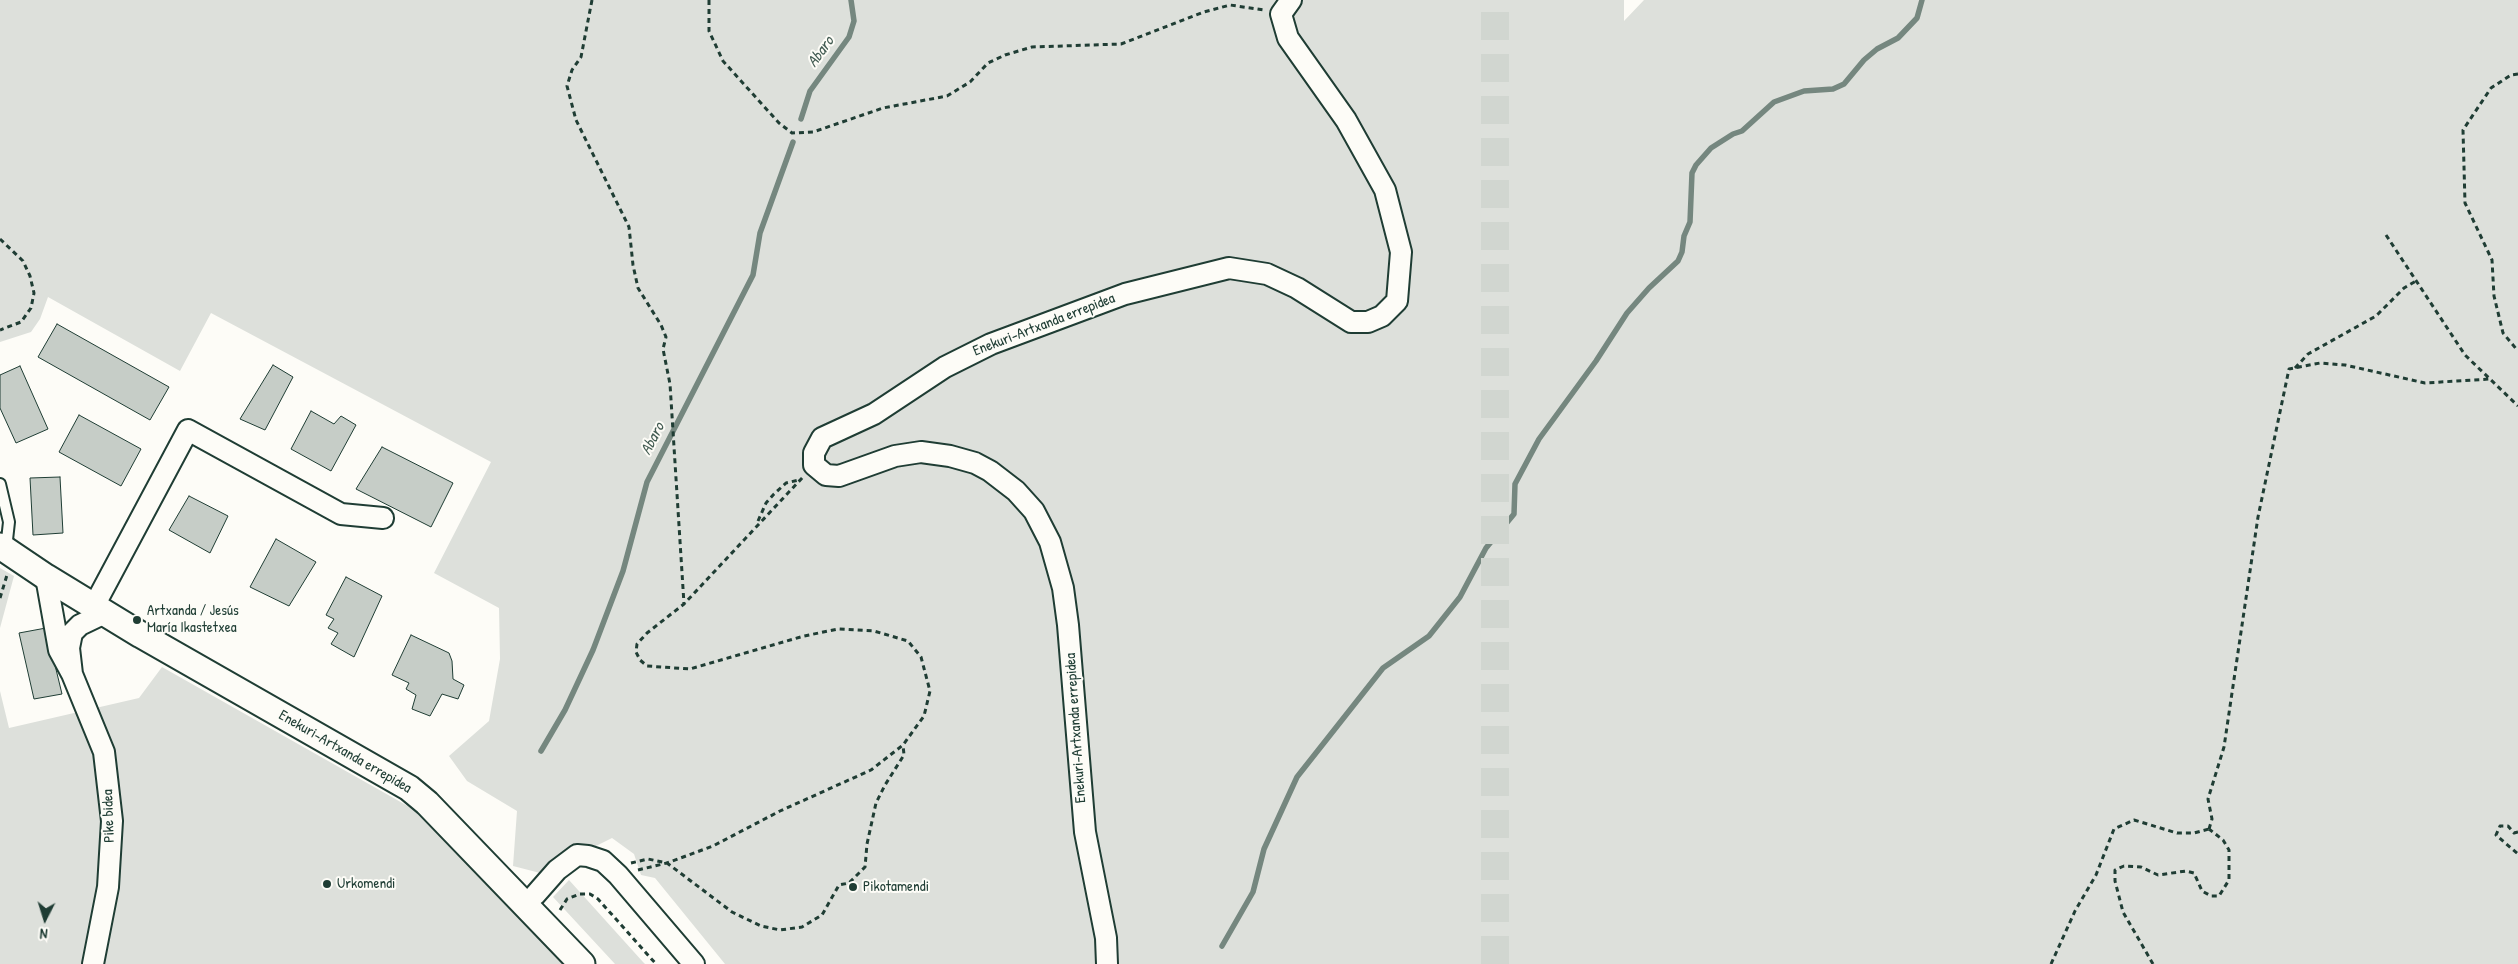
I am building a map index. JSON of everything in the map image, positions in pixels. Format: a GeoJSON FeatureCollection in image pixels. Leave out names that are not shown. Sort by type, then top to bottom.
{"type":"FeatureCollection","features":[{"type":"Feature","properties":{"kind":"street","name":"Enekuri-Artxanda errepidea"},"geometry":{"type":"LineString","coordinates":[[1107,964],[1106,938],[1085,832],[1068,625],[1063,588],[1050,542],[1034,512],[1016,490],[990,471],[975,463],[950,456],[921,452],[895,456],[839,476],[826,475],[814,466],[814,453],[822,438],[874,414],[945,366],[991,344],[1125,294],[1229,268],[1267,274],[1297,288],[1350,322],[1368,322],[1382,316],[1397,301],[1401,252],[1385,190],[1346,120],[1288,38],[1286,7]]}},
{"type":"Feature","properties":{"kind":"street"},"geometry":{"type":"LineString","coordinates":[[100,610],[188,430],[341,514],[383,518]]}},
{"type":"Feature","properties":{"kind":"street","name":"Enekuri-Artxanda errepidea"},"geometry":{"type":"LineString","coordinates":[[3,548],[100,610],[409,788],[530,900],[582,964]]}},
{"type":"Feature","properties":{"kind":"street","name":"Pike bidea"},"geometry":{"type":"LineString","coordinates":[[46,577],[59,650],[72,674],[104,752],[112,821],[108,887],[93,964]]}},
{"type":"Feature","properties":{"kind":"street","name":"Pike bidea"},"geometry":{"type":"LineString","coordinates":[[72,674],[69,648],[72,633],[100,610]]}},
{"type":"Feature","properties":{"kind":"street"},"geometry":{"type":"LineString","coordinates":[[530,900],[557,870],[578,855],[603,861],[624,874],[694,964]]}},
{"type":"Feature","properties":{"kind":"lane"},"geometry":{"type":"LineString","coordinates":[[0,484],[10,522],[3,548]]}},
{"type":"Feature","properties":{"kind":"path"},"geometry":{"type":"LineString","coordinates":[[592,0],[581,57],[572,70],[566,86],[576,120],[629,227],[633,265],[638,288],[662,326],[666,337],[663,349],[670,384],[684,604]]}},
{"type":"Feature","properties":{"kind":"path"},"geometry":{"type":"LineString","coordinates":[[709,0],[709,31],[723,61],[779,123],[792,133],[813,132],[883,108],[947,96],[970,82],[988,64],[1005,55],[1032,47],[1121,44],[1204,12],[1230,5],[1286,7]]}},
{"type":"Feature","properties":{"kind":"path"},"geometry":{"type":"LineString","coordinates":[[2518,74],[2511,75],[2491,88],[2463,130],[2465,203],[2492,260],[2494,296],[2503,332],[2518,351]]}},
{"type":"Feature","properties":{"kind":"path"},"geometry":{"type":"LineString","coordinates":[[2386,234],[2465,355],[2518,406]]}},
{"type":"Feature","properties":{"kind":"path"},"geometry":{"type":"LineString","coordinates":[[0,239],[24,261],[34,293],[31,308],[21,322],[0,330]]}},
{"type":"Feature","properties":{"kind":"path"},"geometry":{"type":"LineString","coordinates":[[2294,368],[2308,354],[2376,316],[2404,288],[2416,281]]}},
{"type":"Feature","properties":{"kind":"path"},"geometry":{"type":"LineString","coordinates":[[2209,829],[2212,819],[2208,799],[2224,746],[2260,508],[2284,383],[2289,369],[2320,363],[2345,365],[2425,383],[2490,379]]}},
{"type":"Feature","properties":{"kind":"path"},"geometry":{"type":"LineString","coordinates":[[624,874],[667,863],[713,846],[780,811],[871,770],[903,745],[924,716],[930,691],[921,657],[908,641],[874,631],[838,629],[804,636],[690,668],[647,666],[636,652],[638,644],[647,633],[684,604],[757,524],[814,466]]}},
{"type":"Feature","properties":{"kind":"path"},"geometry":{"type":"LineString","coordinates":[[757,524],[766,503],[774,494],[786,483],[800,480]]}},
{"type":"Feature","properties":{"kind":"path"},"geometry":{"type":"LineString","coordinates":[[624,874],[631,862],[636,860],[667,863],[732,912],[761,926],[780,930],[802,927],[822,915],[839,885],[850,883],[864,867],[866,844],[876,803],[884,785],[904,755],[903,745]]}},
{"type":"Feature","properties":{"kind":"path"},"geometry":{"type":"LineString","coordinates":[[2051,964],[2075,911],[2096,875],[2114,829],[2134,820],[2176,833],[2194,833],[2209,829]]}},
{"type":"Feature","properties":{"kind":"path"},"geometry":{"type":"LineString","coordinates":[[2518,832],[2514,833],[2508,826],[2500,826],[2496,836],[2518,854]]}},
{"type":"Feature","properties":{"kind":"path"},"geometry":{"type":"LineString","coordinates":[[2153,964],[2123,912],[2115,881],[2115,870],[2124,866],[2141,867],[2158,875],[2186,871],[2194,874],[2202,891],[2211,896],[2219,896],[2229,880],[2229,850],[2222,840],[2209,829]]}},
{"type":"Feature","properties":{"kind":"path"},"geometry":{"type":"LineString","coordinates":[[558,918],[560,907],[567,899],[580,894],[590,894],[598,898],[656,964]]}},
{"type":"Feature","properties":{"kind":"shaded area"},"geometry":{"type":"Polygon","coordinates":[[[0,0],[1624,0],[1624,21],[1644,0],[2518,0],[2518,964],[725,964],[655,878],[641,875],[634,854],[612,838],[594,847],[572,846],[544,874],[513,866],[517,811],[467,781],[449,756],[489,721],[500,659],[499,608],[434,573],[491,462],[211,313],[180,371],[48,297],[40,319],[31,332],[0,342],[0,0]]]}},
{"type":"Feature","properties":{"kind":"shaded area"},"geometry":{"type":"Polygon","coordinates":[[[0,568],[14,576],[0,628],[0,568]]]}},
{"type":"Feature","properties":{"kind":"shaded area"},"geometry":{"type":"Polygon","coordinates":[[[162,667],[420,813],[565,964],[0,964],[0,691],[9,728],[139,698],[162,667]]]}},
{"type":"Feature","properties":{"kind":"shaded area"},"geometry":{"type":"Polygon","coordinates":[[[569,880],[645,964],[615,964],[553,897],[569,880]]]}},
{"type":"Feature","properties":{"kind":"building"},"geometry":{"type":"Polygon","coordinates":[[[57,324],[169,387],[150,420],[38,357],[57,324]]]}},
{"type":"Feature","properties":{"kind":"building"},"geometry":{"type":"Polygon","coordinates":[[[273,365],[293,377],[265,430],[240,419],[273,365]]]}},
{"type":"Feature","properties":{"kind":"building"},"geometry":{"type":"Polygon","coordinates":[[[20,366],[48,429],[16,443],[0,408],[0,375],[20,366]]]}},
{"type":"Feature","properties":{"kind":"building"},"geometry":{"type":"Polygon","coordinates":[[[311,411],[334,424],[341,416],[356,425],[331,471],[291,449],[311,411]]]}},
{"type":"Feature","properties":{"kind":"building"},"geometry":{"type":"Polygon","coordinates":[[[79,415],[141,449],[121,486],[59,452],[79,415]]]}},
{"type":"Feature","properties":{"kind":"building"},"geometry":{"type":"Polygon","coordinates":[[[382,447],[453,483],[431,527],[356,489],[382,447]]]}},
{"type":"Feature","properties":{"kind":"building"},"geometry":{"type":"Polygon","coordinates":[[[60,477],[63,533],[33,535],[30,478],[60,477]]]}},
{"type":"Feature","properties":{"kind":"building"},"geometry":{"type":"Polygon","coordinates":[[[189,496],[228,516],[210,553],[169,530],[189,496]]]}},
{"type":"Feature","properties":{"kind":"building"},"geometry":{"type":"Polygon","coordinates":[[[276,539],[316,562],[289,606],[250,587],[276,539]]]}},
{"type":"Feature","properties":{"kind":"building"},"geometry":{"type":"Polygon","coordinates":[[[346,577],[382,596],[354,657],[331,644],[338,633],[328,628],[334,619],[326,615],[346,577]]]}},
{"type":"Feature","properties":{"kind":"building"},"geometry":{"type":"Polygon","coordinates":[[[46,628],[62,694],[34,699],[19,633],[46,628]]]}},
{"type":"Feature","properties":{"kind":"building"},"geometry":{"type":"Polygon","coordinates":[[[411,635],[449,653],[452,661],[453,679],[464,685],[458,699],[442,694],[430,716],[412,709],[416,695],[406,689],[409,683],[392,675],[411,635]]]}},
{"type":"Feature","properties":{"kind":"waterway","name":"Abaro"},"geometry":{"type":"LineString","coordinates":[[801,119],[810,91],[849,37],[854,21],[851,0]]}},
{"type":"Feature","properties":{"kind":"waterway"},"geometry":{"type":"LineString","coordinates":[[1222,946],[1253,892],[1264,849],[1297,777],[1383,668],[1429,636],[1460,597],[1486,548],[1514,514],[1515,484],[1539,439],[1596,361],[1627,313],[1649,288],[1678,261],[1682,252],[1684,236],[1690,222],[1692,173],[1696,165],[1711,148],[1733,134],[1742,131],[1774,102],[1804,91],[1833,89],[1844,84],[1864,60],[1877,49],[1898,38],[1917,18],[1922,0]]}},
{"type":"Feature","properties":{"kind":"waterway","name":"Abaro"},"geometry":{"type":"LineString","coordinates":[[541,751],[565,710],[593,650],[623,571],[647,482],[753,275],[760,233],[793,142]]}},
{"type":"Feature","properties":{"kind":"tunnel"},"geometry":{"type":"LineString","coordinates":[[1495,0],[1495,964]]}},
{"type":"Feature","properties":{"kind":"place","name":"Artxanda / Jesús María Ikastetxea"},"geometry":{"type":"Point","coordinates":[137,620]}},
{"type":"Feature","properties":{"kind":"place","name":"Urkomendi"},"geometry":{"type":"Point","coordinates":[327,884]}},
{"type":"Feature","properties":{"kind":"place","name":"Pikotamendi"},"geometry":{"type":"Point","coordinates":[853,887]}}]}
